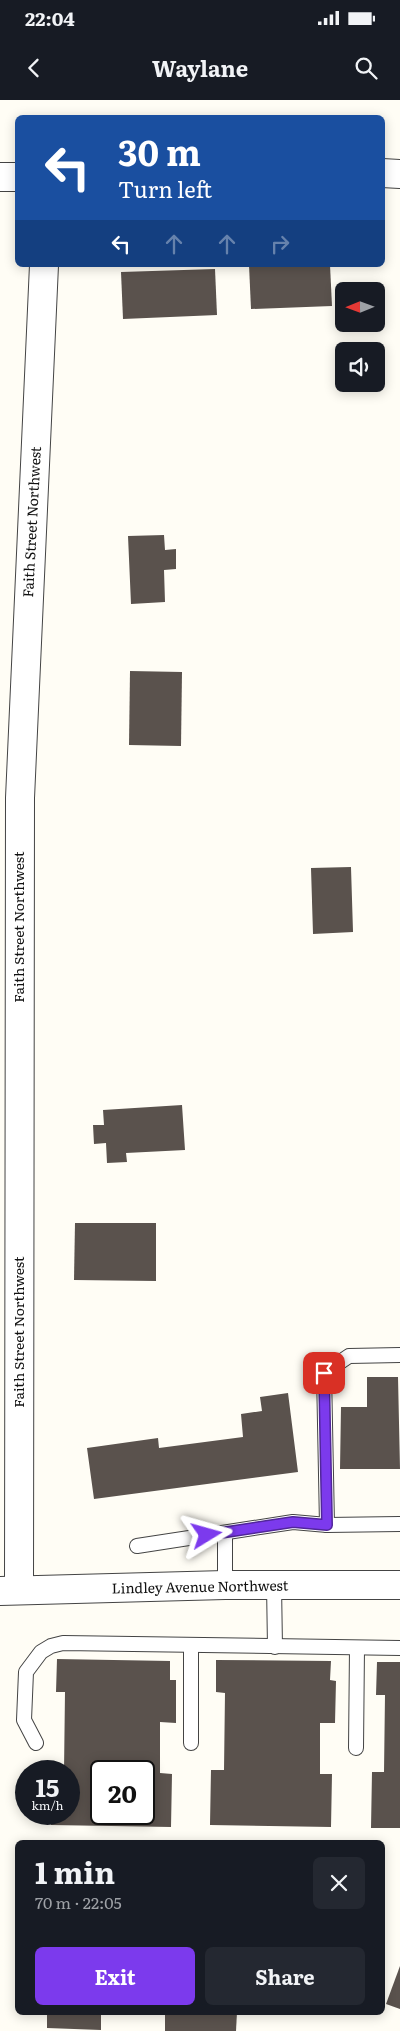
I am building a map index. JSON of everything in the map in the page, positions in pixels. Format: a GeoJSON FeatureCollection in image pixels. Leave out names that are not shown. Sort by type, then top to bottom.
{"type":"FeatureCollection","features":[{"type":"Feature","properties":{"kind":"street"},"geometry":{"type":"LineString","coordinates":[[385,173],[400,174]]}},
{"type":"Feature","properties":{"kind":"street"},"geometry":{"type":"LineString","coordinates":[[0,177],[15,177]]}},
{"type":"Feature","properties":{"kind":"street","name":"Faith Street Northwest"},"geometry":{"type":"LineString","coordinates":[[10,1590],[9,971],[20,798],[44,267]]}},
{"type":"Feature","properties":{"kind":"street","name":"Lindley Avenue Northwest"},"geometry":{"type":"LineString","coordinates":[[10,1590],[274,1585],[400,1585]]}},
{"type":"Feature","properties":{"kind":"lane"},"geometry":{"type":"LineString","coordinates":[[327,1525],[324,1373],[349,1356],[400,1356]]}},
{"type":"Feature","properties":{"kind":"lane"},"geometry":{"type":"LineString","coordinates":[[137,1546],[293,1522],[327,1525],[400,1524]]}},
{"type":"Feature","properties":{"kind":"lane"},"geometry":{"type":"LineString","coordinates":[[224,1533],[224,1586]]}},
{"type":"Feature","properties":{"kind":"lane"},"geometry":{"type":"LineString","coordinates":[[274,1585],[275,1647]]}},
{"type":"Feature","properties":{"kind":"lane"},"geometry":{"type":"LineString","coordinates":[[36,1743],[24,1720],[26,1677],[34,1660],[51,1646],[64,1643],[400,1648]]}},
{"type":"Feature","properties":{"kind":"lane"},"geometry":{"type":"LineString","coordinates":[[191,1646],[191,1743]]}},
{"type":"Feature","properties":{"kind":"lane"},"geometry":{"type":"LineString","coordinates":[[356,1748],[357,1648]]}},
{"type":"Feature","properties":{"kind":"building"},"geometry":{"type":"Polygon","coordinates":[[[249,267],[330,267],[332,306],[251,309],[249,267]]]}},
{"type":"Feature","properties":{"kind":"building"},"geometry":{"type":"Polygon","coordinates":[[[215,269],[217,315],[123,319],[121,272],[215,269]]]}},
{"type":"Feature","properties":{"kind":"building"},"geometry":{"type":"Polygon","coordinates":[[[164,535],[165,550],[176,549],[176,569],[164,570],[165,602],[131,604],[128,536],[164,535]]]}},
{"type":"Feature","properties":{"kind":"building"},"geometry":{"type":"Polygon","coordinates":[[[130,671],[182,672],[181,746],[129,745],[130,671]]]}},
{"type":"Feature","properties":{"kind":"building"},"geometry":{"type":"Polygon","coordinates":[[[351,867],[353,932],[313,934],[311,868],[351,867]]]}},
{"type":"Feature","properties":{"kind":"building"},"geometry":{"type":"Polygon","coordinates":[[[182,1105],[185,1150],[126,1153],[127,1162],[107,1163],[106,1143],[94,1144],[93,1125],[104,1125],[103,1110],[182,1105]]]}},
{"type":"Feature","properties":{"kind":"building"},"geometry":{"type":"Polygon","coordinates":[[[75,1223],[156,1223],[156,1281],[74,1280],[75,1223]]]}},
{"type":"Feature","properties":{"kind":"building"},"geometry":{"type":"Polygon","coordinates":[[[367,1377],[398,1377],[400,1469],[340,1469],[341,1407],[367,1407],[367,1377]]]}},
{"type":"Feature","properties":{"kind":"building"},"geometry":{"type":"Polygon","coordinates":[[[288,1393],[298,1472],[94,1499],[87,1448],[158,1438],[159,1448],[243,1437],[241,1414],[262,1411],[260,1397],[288,1393]]]}},
{"type":"Feature","properties":{"kind":"building"},"geometry":{"type":"Polygon","coordinates":[[[57,1659],[170,1661],[170,1680],[176,1680],[176,1723],[160,1722],[160,1773],[172,1774],[171,1827],[51,1825],[80,1825],[80,1760],[64,1760],[65,1692],[56,1692],[57,1659]]]}},
{"type":"Feature","properties":{"kind":"building"},"geometry":{"type":"Polygon","coordinates":[[[216,1660],[331,1661],[330,1680],[336,1681],[335,1723],[320,1723],[320,1774],[332,1774],[331,1827],[210,1825],[211,1770],[224,1770],[225,1693],[216,1692],[216,1660]]]}},
{"type":"Feature","properties":{"kind":"building"},"geometry":{"type":"Polygon","coordinates":[[[377,1662],[400,1662],[400,1828],[371,1828],[372,1772],[384,1772],[385,1695],[376,1695],[377,1662]]]}},
{"type":"Feature","properties":{"kind":"building"},"geometry":{"type":"Polygon","coordinates":[[[400,1966],[400,2009],[386,2004],[400,1966]]]}},
{"type":"Feature","properties":{"kind":"building"},"geometry":{"type":"Polygon","coordinates":[[[47,2015],[101,2015],[101,2030],[47,2028],[47,2015]]]}},
{"type":"Feature","properties":{"kind":"building"},"geometry":{"type":"Polygon","coordinates":[[[165,2015],[237,2015],[236,2031],[165,2031],[165,2015]]]}},
{"type":"Feature","properties":{"kind":"route"},"geometry":{"type":"LineString","coordinates":[[207,1535],[293,1522],[327,1525],[324,1373]]}}]}
